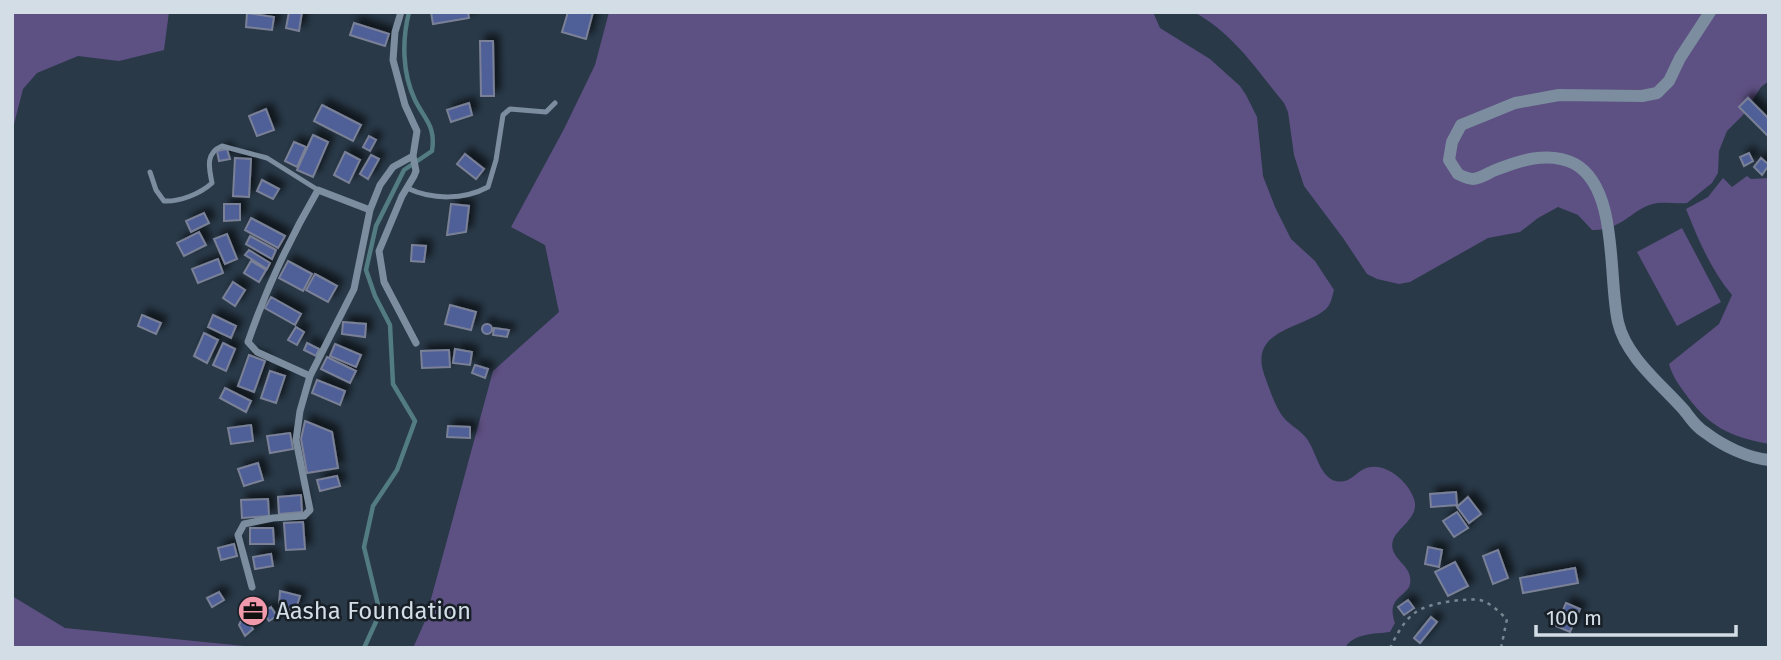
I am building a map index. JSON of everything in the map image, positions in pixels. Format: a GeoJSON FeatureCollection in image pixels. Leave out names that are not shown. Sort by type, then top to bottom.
{"type":"FeatureCollection","features":[{"type":"Feature","properties":{"kind":"street"},"geometry":{"type":"LineString","coordinates":[[401,12],[395,32],[393,60],[405,105],[416,131],[413,156],[416,171],[379,251],[388,293],[416,343]]}},
{"type":"Feature","properties":{"kind":"street"},"geometry":{"type":"LineString","coordinates":[[1710,12],[1680,58],[1669,81],[1657,93],[1642,96],[1559,95],[1515,103],[1461,125],[1452,142],[1449,160],[1458,174],[1474,179],[1526,159],[1540,157],[1564,160],[1586,172],[1599,189],[1610,238],[1618,321],[1624,339],[1652,376],[1707,435],[1734,449],[1769,460]]}},
{"type":"Feature","properties":{"kind":"street"},"geometry":{"type":"LineString","coordinates":[[252,587],[238,535],[244,524],[273,518],[304,516],[310,510],[296,440],[300,411],[310,376],[354,289],[370,210],[386,175],[400,162],[413,156]]}},
{"type":"Feature","properties":{"kind":"street"},"geometry":{"type":"LineString","coordinates":[[310,376],[257,352],[248,342],[287,246],[318,190],[370,210]]}},
{"type":"Feature","properties":{"kind":"lane"},"geometry":{"type":"LineString","coordinates":[[407,188],[422,195],[454,196],[474,195],[488,187],[496,160],[503,115],[510,108],[546,112],[555,103]]}},
{"type":"Feature","properties":{"kind":"lane"},"geometry":{"type":"LineString","coordinates":[[150,172],[156,190],[164,201],[175,202],[206,189],[212,183],[208,163],[216,148],[222,146],[267,158],[318,190]]}},
{"type":"Feature","properties":{"kind":"path"},"geometry":{"type":"LineString","coordinates":[[1390,648],[1399,631],[1415,612],[1437,603],[1479,600],[1489,604],[1507,619],[1501,648]]}},
{"type":"Feature","properties":{"kind":"shaded area"},"geometry":{"type":"Polygon","coordinates":[[[12,12],[169,12],[164,50],[119,61],[78,56],[37,73],[23,89],[12,132],[12,12]]]}},
{"type":"Feature","properties":{"kind":"shaded area"},"geometry":{"type":"Polygon","coordinates":[[[609,12],[1153,12],[1160,28],[1210,59],[1240,86],[1246,95],[1257,117],[1263,176],[1275,207],[1291,239],[1315,261],[1334,290],[1326,309],[1281,332],[1264,348],[1261,359],[1264,374],[1278,409],[1307,439],[1322,470],[1331,479],[1344,481],[1364,469],[1379,467],[1401,479],[1414,499],[1412,516],[1393,540],[1393,551],[1406,568],[1410,584],[1393,606],[1395,623],[1390,632],[1359,637],[1345,648],[413,648],[425,621],[493,371],[559,312],[545,245],[511,227],[595,65],[609,12]]]}},
{"type":"Feature","properties":{"kind":"shaded area"},"geometry":{"type":"Polygon","coordinates":[[[1194,12],[1769,12],[1769,81],[1761,87],[1743,115],[1727,131],[1719,151],[1718,173],[1712,183],[1687,203],[1649,205],[1612,227],[1592,230],[1578,215],[1558,207],[1520,232],[1488,238],[1410,282],[1399,284],[1367,274],[1304,186],[1294,155],[1288,112],[1284,103],[1233,42],[1194,12]]]}},
{"type":"Feature","properties":{"kind":"shaded area"},"geometry":{"type":"Polygon","coordinates":[[[1747,176],[1751,179],[1769,178],[1769,444],[1731,433],[1711,422],[1684,392],[1669,364],[1719,324],[1732,295],[1711,265],[1686,209],[1708,197],[1723,178],[1732,187],[1747,176]]]}},
{"type":"Feature","properties":{"kind":"shaded area"},"geometry":{"type":"Polygon","coordinates":[[[1682,228],[1721,302],[1677,326],[1637,252],[1682,228]]]}},
{"type":"Feature","properties":{"kind":"shaded area"},"geometry":{"type":"Polygon","coordinates":[[[12,596],[65,628],[254,647],[12,648],[12,596]]]}},
{"type":"Feature","properties":{"kind":"building"},"geometry":{"type":"Polygon","coordinates":[[[289,12],[302,12],[299,31],[286,28],[289,12]]]}},
{"type":"Feature","properties":{"kind":"building"},"geometry":{"type":"Polygon","coordinates":[[[431,12],[468,12],[469,18],[433,24],[431,12]]]}},
{"type":"Feature","properties":{"kind":"building"},"geometry":{"type":"Polygon","coordinates":[[[568,12],[593,12],[586,39],[562,32],[568,12]]]}},
{"type":"Feature","properties":{"kind":"building"},"geometry":{"type":"Polygon","coordinates":[[[247,13],[274,17],[272,30],[246,27],[247,13]]]}},
{"type":"Feature","properties":{"kind":"building"},"geometry":{"type":"Polygon","coordinates":[[[354,23],[389,34],[385,46],[350,35],[354,23]]]}},
{"type":"Feature","properties":{"kind":"building"},"geometry":{"type":"Polygon","coordinates":[[[480,41],[493,41],[494,96],[481,96],[480,41]]]}},
{"type":"Feature","properties":{"kind":"building"},"geometry":{"type":"Polygon","coordinates":[[[1748,98],[1769,119],[1769,137],[1739,107],[1748,98]]]}},
{"type":"Feature","properties":{"kind":"building"},"geometry":{"type":"Polygon","coordinates":[[[469,103],[472,115],[451,122],[447,110],[469,103]]]}},
{"type":"Feature","properties":{"kind":"building"},"geometry":{"type":"Polygon","coordinates":[[[322,105],[361,125],[353,141],[314,121],[322,105]]]}},
{"type":"Feature","properties":{"kind":"building"},"geometry":{"type":"Polygon","coordinates":[[[266,109],[274,130],[257,136],[249,116],[266,109]]]}},
{"type":"Feature","properties":{"kind":"building"},"geometry":{"type":"Polygon","coordinates":[[[313,135],[328,142],[313,177],[297,170],[313,135]]]}},
{"type":"Feature","properties":{"kind":"building"},"geometry":{"type":"Polygon","coordinates":[[[369,136],[376,140],[370,151],[363,147],[369,136]]]}},
{"type":"Feature","properties":{"kind":"building"},"geometry":{"type":"Polygon","coordinates":[[[294,142],[306,147],[297,167],[285,161],[294,142]]]}},
{"type":"Feature","properties":{"kind":"building"},"geometry":{"type":"Polygon","coordinates":[[[227,149],[230,159],[219,161],[217,151],[227,149]]]}},
{"type":"Feature","properties":{"kind":"building"},"geometry":{"type":"Polygon","coordinates":[[[345,152],[360,160],[349,183],[334,175],[345,152]]]}},
{"type":"Feature","properties":{"kind":"building"},"geometry":{"type":"Polygon","coordinates":[[[1749,153],[1753,161],[1744,166],[1740,157],[1749,153]]]}},
{"type":"Feature","properties":{"kind":"building"},"geometry":{"type":"Polygon","coordinates":[[[465,154],[484,169],[476,179],[457,164],[465,154]]]}},
{"type":"Feature","properties":{"kind":"building"},"geometry":{"type":"Polygon","coordinates":[[[371,155],[379,159],[368,179],[360,174],[371,155]]]}},
{"type":"Feature","properties":{"kind":"building"},"geometry":{"type":"Polygon","coordinates":[[[235,158],[251,159],[249,197],[233,196],[235,158]]]}},
{"type":"Feature","properties":{"kind":"building"},"geometry":{"type":"Polygon","coordinates":[[[1761,158],[1769,165],[1762,175],[1754,167],[1761,158]]]}},
{"type":"Feature","properties":{"kind":"building"},"geometry":{"type":"Polygon","coordinates":[[[262,180],[279,189],[273,199],[257,191],[262,180]]]}},
{"type":"Feature","properties":{"kind":"building"},"geometry":{"type":"Polygon","coordinates":[[[224,204],[240,204],[240,220],[224,221],[224,204]]]}},
{"type":"Feature","properties":{"kind":"building"},"geometry":{"type":"Polygon","coordinates":[[[451,204],[469,206],[466,232],[447,235],[451,204]]]}},
{"type":"Feature","properties":{"kind":"building"},"geometry":{"type":"Polygon","coordinates":[[[204,213],[209,223],[191,232],[186,221],[204,213]]]}},
{"type":"Feature","properties":{"kind":"building"},"geometry":{"type":"Polygon","coordinates":[[[251,218],[285,236],[278,248],[245,230],[251,218]]]}},
{"type":"Feature","properties":{"kind":"building"},"geometry":{"type":"Polygon","coordinates":[[[199,232],[206,245],[184,256],[177,243],[199,232]]]}},
{"type":"Feature","properties":{"kind":"building"},"geometry":{"type":"Polygon","coordinates":[[[227,234],[237,259],[225,264],[214,239],[227,234]]]}},
{"type":"Feature","properties":{"kind":"building"},"geometry":{"type":"Polygon","coordinates":[[[250,236],[276,250],[272,259],[246,244],[250,236]]]}},
{"type":"Feature","properties":{"kind":"building"},"geometry":{"type":"Polygon","coordinates":[[[412,245],[426,246],[424,262],[411,261],[412,245]]]}},
{"type":"Feature","properties":{"kind":"building"},"geometry":{"type":"Polygon","coordinates":[[[249,250],[270,263],[267,269],[245,255],[249,250]]]}},
{"type":"Feature","properties":{"kind":"building"},"geometry":{"type":"Polygon","coordinates":[[[218,259],[223,273],[198,283],[192,269],[218,259]]]}},
{"type":"Feature","properties":{"kind":"building"},"geometry":{"type":"Polygon","coordinates":[[[251,261],[266,270],[259,282],[244,273],[251,261]]]}},
{"type":"Feature","properties":{"kind":"building"},"geometry":{"type":"Polygon","coordinates":[[[288,261],[312,274],[303,291],[279,278],[288,261]]]}},
{"type":"Feature","properties":{"kind":"building"},"geometry":{"type":"Polygon","coordinates":[[[315,274],[337,286],[328,302],[306,290],[315,274]]]}},
{"type":"Feature","properties":{"kind":"building"},"geometry":{"type":"Polygon","coordinates":[[[233,282],[245,290],[235,306],[223,298],[233,282]]]}},
{"type":"Feature","properties":{"kind":"building"},"geometry":{"type":"Polygon","coordinates":[[[271,297],[301,314],[295,325],[265,308],[271,297]]]}},
{"type":"Feature","properties":{"kind":"building"},"geometry":{"type":"Polygon","coordinates":[[[450,305],[476,312],[471,330],[445,324],[450,305]]]}},
{"type":"Feature","properties":{"kind":"building"},"geometry":{"type":"Polygon","coordinates":[[[142,315],[161,323],[156,334],[138,326],[142,315]]]}},
{"type":"Feature","properties":{"kind":"building"},"geometry":{"type":"Polygon","coordinates":[[[213,315],[236,326],[231,338],[208,327],[213,315]]]}},
{"type":"Feature","properties":{"kind":"building"},"geometry":{"type":"Polygon","coordinates":[[[343,322],[366,324],[365,337],[342,334],[343,322]]]}},
{"type":"Feature","properties":{"kind":"building"},"geometry":{"type":"Polygon","coordinates":[[[487,324],[492,329],[487,334],[482,329],[487,324]]]}},
{"type":"Feature","properties":{"kind":"building"},"geometry":{"type":"Polygon","coordinates":[[[296,327],[304,332],[297,345],[288,340],[296,327]]]}},
{"type":"Feature","properties":{"kind":"building"},"geometry":{"type":"Polygon","coordinates":[[[494,328],[509,330],[507,337],[493,335],[494,328]]]}},
{"type":"Feature","properties":{"kind":"building"},"geometry":{"type":"Polygon","coordinates":[[[204,333],[218,340],[207,363],[194,356],[204,333]]]}},
{"type":"Feature","properties":{"kind":"building"},"geometry":{"type":"Polygon","coordinates":[[[223,343],[235,349],[226,371],[213,365],[223,343]]]}},
{"type":"Feature","properties":{"kind":"building"},"geometry":{"type":"Polygon","coordinates":[[[307,343],[319,349],[316,356],[304,350],[307,343]]]}},
{"type":"Feature","properties":{"kind":"building"},"geometry":{"type":"Polygon","coordinates":[[[335,344],[361,355],[356,367],[330,356],[335,344]]]}},
{"type":"Feature","properties":{"kind":"building"},"geometry":{"type":"Polygon","coordinates":[[[455,349],[472,352],[470,365],[453,363],[455,349]]]}},
{"type":"Feature","properties":{"kind":"building"},"geometry":{"type":"Polygon","coordinates":[[[449,350],[450,367],[422,368],[421,351],[449,350]]]}},
{"type":"Feature","properties":{"kind":"building"},"geometry":{"type":"Polygon","coordinates":[[[249,355],[265,361],[254,392],[238,386],[249,355]]]}},
{"type":"Feature","properties":{"kind":"building"},"geometry":{"type":"Polygon","coordinates":[[[327,357],[356,371],[350,383],[321,369],[327,357]]]}},
{"type":"Feature","properties":{"kind":"building"},"geometry":{"type":"Polygon","coordinates":[[[475,365],[488,369],[485,378],[472,373],[475,365]]]}},
{"type":"Feature","properties":{"kind":"building"},"geometry":{"type":"Polygon","coordinates":[[[270,371],[285,376],[276,403],[261,398],[270,371]]]}},
{"type":"Feature","properties":{"kind":"building"},"geometry":{"type":"Polygon","coordinates":[[[317,380],[345,391],[340,405],[312,393],[317,380]]]}},
{"type":"Feature","properties":{"kind":"building"},"geometry":{"type":"Polygon","coordinates":[[[225,388],[251,401],[246,412],[220,398],[225,388]]]}},
{"type":"Feature","properties":{"kind":"building"},"geometry":{"type":"Polygon","coordinates":[[[305,421],[332,432],[338,468],[307,473],[301,439],[305,421]]]}},
{"type":"Feature","properties":{"kind":"building"},"geometry":{"type":"Polygon","coordinates":[[[251,425],[253,441],[231,444],[228,428],[251,425]]]}},
{"type":"Feature","properties":{"kind":"building"},"geometry":{"type":"Polygon","coordinates":[[[448,426],[470,427],[470,438],[447,437],[448,426]]]}},
{"type":"Feature","properties":{"kind":"building"},"geometry":{"type":"Polygon","coordinates":[[[290,433],[293,449],[270,453],[267,436],[290,433]]]}},
{"type":"Feature","properties":{"kind":"building"},"geometry":{"type":"Polygon","coordinates":[[[258,463],[263,480],[244,486],[238,469],[258,463]]]}},
{"type":"Feature","properties":{"kind":"building"},"geometry":{"type":"Polygon","coordinates":[[[337,476],[340,486],[320,491],[317,480],[337,476]]]}},
{"type":"Feature","properties":{"kind":"building"},"geometry":{"type":"Polygon","coordinates":[[[1456,492],[1457,505],[1431,507],[1430,494],[1456,492]]]}},
{"type":"Feature","properties":{"kind":"building"},"geometry":{"type":"Polygon","coordinates":[[[301,495],[302,512],[279,514],[278,497],[301,495]]]}},
{"type":"Feature","properties":{"kind":"building"},"geometry":{"type":"Polygon","coordinates":[[[1468,497],[1481,514],[1469,523],[1457,507],[1468,497]]]}},
{"type":"Feature","properties":{"kind":"building"},"geometry":{"type":"Polygon","coordinates":[[[268,499],[269,516],[242,518],[241,500],[268,499]]]}},
{"type":"Feature","properties":{"kind":"building"},"geometry":{"type":"Polygon","coordinates":[[[1457,512],[1468,528],[1454,537],[1443,521],[1457,512]]]}},
{"type":"Feature","properties":{"kind":"building"},"geometry":{"type":"Polygon","coordinates":[[[303,522],[305,549],[286,550],[284,523],[303,522]]]}},
{"type":"Feature","properties":{"kind":"building"},"geometry":{"type":"Polygon","coordinates":[[[250,528],[273,528],[274,544],[250,544],[250,528]]]}},
{"type":"Feature","properties":{"kind":"building"},"geometry":{"type":"Polygon","coordinates":[[[234,544],[237,556],[221,560],[218,548],[234,544]]]}},
{"type":"Feature","properties":{"kind":"building"},"geometry":{"type":"Polygon","coordinates":[[[1428,547],[1442,550],[1439,567],[1425,564],[1428,547]]]}},
{"type":"Feature","properties":{"kind":"building"},"geometry":{"type":"Polygon","coordinates":[[[1498,550],[1508,578],[1493,584],[1483,556],[1498,550]]]}},
{"type":"Feature","properties":{"kind":"building"},"geometry":{"type":"Polygon","coordinates":[[[271,554],[273,566],[255,569],[253,557],[271,554]]]}},
{"type":"Feature","properties":{"kind":"building"},"geometry":{"type":"Polygon","coordinates":[[[1455,562],[1468,586],[1448,596],[1435,572],[1455,562]]]}},
{"type":"Feature","properties":{"kind":"building"},"geometry":{"type":"Polygon","coordinates":[[[1575,568],[1578,583],[1523,593],[1520,578],[1575,568]]]}},
{"type":"Feature","properties":{"kind":"building"},"geometry":{"type":"Polygon","coordinates":[[[280,591],[300,596],[295,612],[279,605],[280,591]]]}},
{"type":"Feature","properties":{"kind":"building"},"geometry":{"type":"Polygon","coordinates":[[[219,592],[224,600],[212,607],[207,598],[219,592]]]}},
{"type":"Feature","properties":{"kind":"building"},"geometry":{"type":"Polygon","coordinates":[[[1408,600],[1414,608],[1404,615],[1398,607],[1408,600]]]}},
{"type":"Feature","properties":{"kind":"building","name":"Aasha Foundation"},"geometry":{"type":"Polygon","coordinates":[[[256,603],[262,612],[249,619],[244,611],[256,603]]]}},
{"type":"Feature","properties":{"kind":"building"},"geometry":{"type":"Polygon","coordinates":[[[1566,603],[1580,609],[1570,632],[1556,626],[1566,603]]]}},
{"type":"Feature","properties":{"kind":"building"},"geometry":{"type":"Polygon","coordinates":[[[271,607],[277,616],[269,621],[263,612],[271,607]]]}},
{"type":"Feature","properties":{"kind":"building"},"geometry":{"type":"Polygon","coordinates":[[[244,615],[253,629],[245,636],[239,625],[244,615]]]}},
{"type":"Feature","properties":{"kind":"building"},"geometry":{"type":"Polygon","coordinates":[[[1431,617],[1437,622],[1420,643],[1414,638],[1431,617]]]}},
{"type":"Feature","properties":{"kind":"waterway"},"geometry":{"type":"LineString","coordinates":[[364,648],[380,613],[364,547],[373,506],[397,470],[415,421],[393,384],[390,325],[375,296],[366,270],[376,226],[404,170],[432,151],[431,129],[415,100],[406,68],[404,45],[409,12]]}},
{"type":"Feature","properties":{"kind":"place","name":"Aasha Foundation"},"geometry":{"type":"Point","coordinates":[253,611]}}]}
